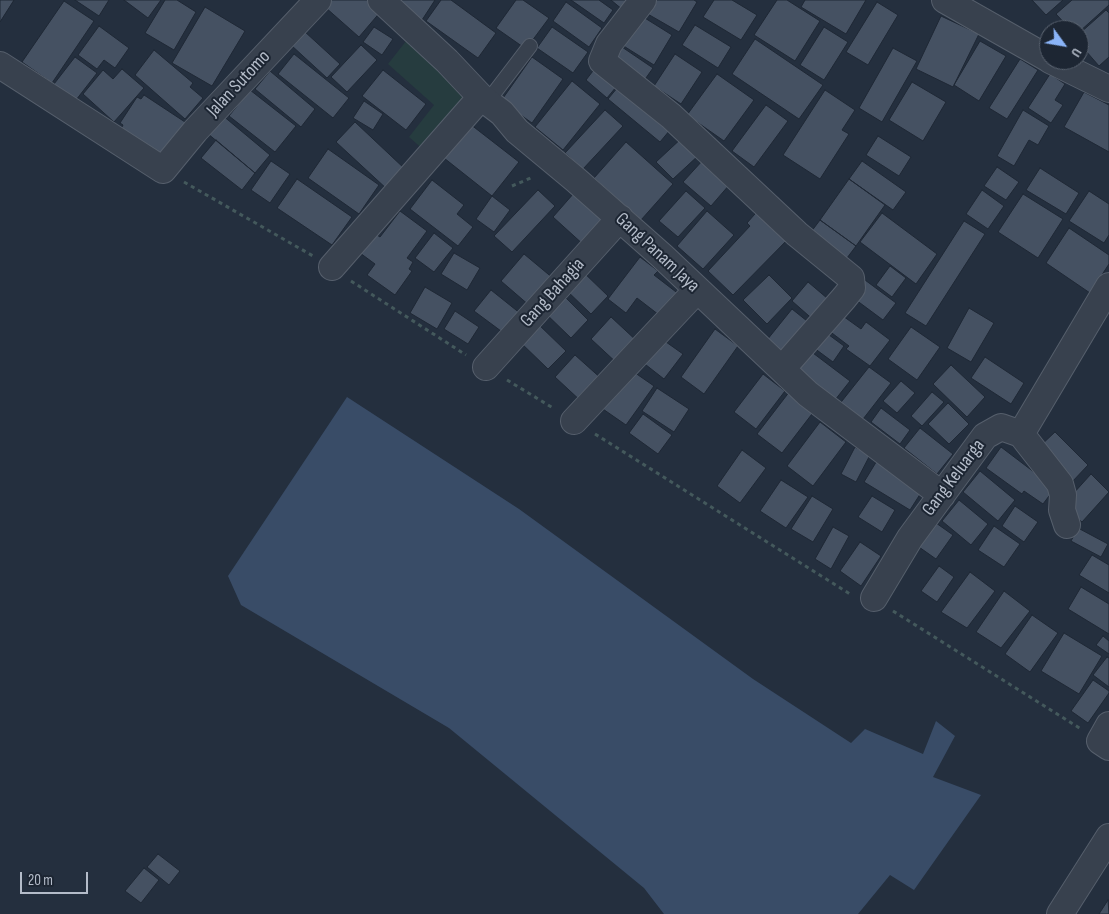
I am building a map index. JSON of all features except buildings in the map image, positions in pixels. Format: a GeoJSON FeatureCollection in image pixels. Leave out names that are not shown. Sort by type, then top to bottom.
{"type":"FeatureCollection","features":[{"type":"Feature","properties":{"kind":"street","name":"Jalan Sutomo"},"geometry":{"type":"LineString","coordinates":[[163,170],[195,132],[318,0]]}},
{"type":"Feature","properties":{"kind":"street","name":"Gang Panam Jaya"},"geometry":{"type":"LineString","coordinates":[[381,0],[447,60],[517,132],[620,218],[808,394],[942,495]]}},
{"type":"Feature","properties":{"kind":"street"},"geometry":{"type":"LineString","coordinates":[[643,0],[609,44],[602,61],[671,116],[797,234],[851,278],[852,288],[782,369]]}},
{"type":"Feature","properties":{"kind":"street"},"geometry":{"type":"LineString","coordinates":[[945,0],[1039,54]]}},
{"type":"Feature","properties":{"kind":"street"},"geometry":{"type":"LineString","coordinates":[[0,65],[163,170]]}},
{"type":"Feature","properties":{"kind":"street"},"geometry":{"type":"LineString","coordinates":[[1073,70],[1107,85]]}},
{"type":"Feature","properties":{"kind":"street"},"geometry":{"type":"LineString","coordinates":[[332,267],[484,99]]}},
{"type":"Feature","properties":{"kind":"street","name":"Gang Bahagia"},"geometry":{"type":"LineString","coordinates":[[486,368],[620,218]]}},
{"type":"Feature","properties":{"kind":"street"},"geometry":{"type":"LineString","coordinates":[[1067,526],[1062,510],[1063,495],[1060,484],[1021,434],[1109,286]]}},
{"type":"Feature","properties":{"kind":"street"},"geometry":{"type":"LineString","coordinates":[[574,421],[697,290]]}},
{"type":"Feature","properties":{"kind":"street","name":"Gang Keluarga"},"geometry":{"type":"LineString","coordinates":[[874,598],[910,538],[985,436],[1001,427],[1021,434]]}},
{"type":"Feature","properties":{"kind":"street"},"geometry":{"type":"LineString","coordinates":[[1060,914],[1109,837]]}},
{"type":"Feature","properties":{"kind":"lane"},"geometry":{"type":"LineString","coordinates":[[484,99],[530,46]]}},
{"type":"Feature","properties":{"kind":"path"},"geometry":{"type":"LineString","coordinates":[[163,170],[332,267],[375,297],[486,368],[856,598],[871,602],[874,598],[1106,738]]}},
{"type":"Feature","properties":{"kind":"green space"},"geometry":{"type":"Polygon","coordinates":[[[410,36],[472,98],[425,151],[409,137],[434,105],[388,64],[410,36]]]}},
{"type":"Feature","properties":{"kind":"water"},"geometry":{"type":"Polygon","coordinates":[[[347,397],[519,509],[753,679],[851,743],[865,729],[923,754],[936,721],[955,736],[933,777],[981,795],[914,890],[890,875],[858,914],[664,914],[644,888],[449,728],[241,605],[228,576],[347,397]]]}}]}
